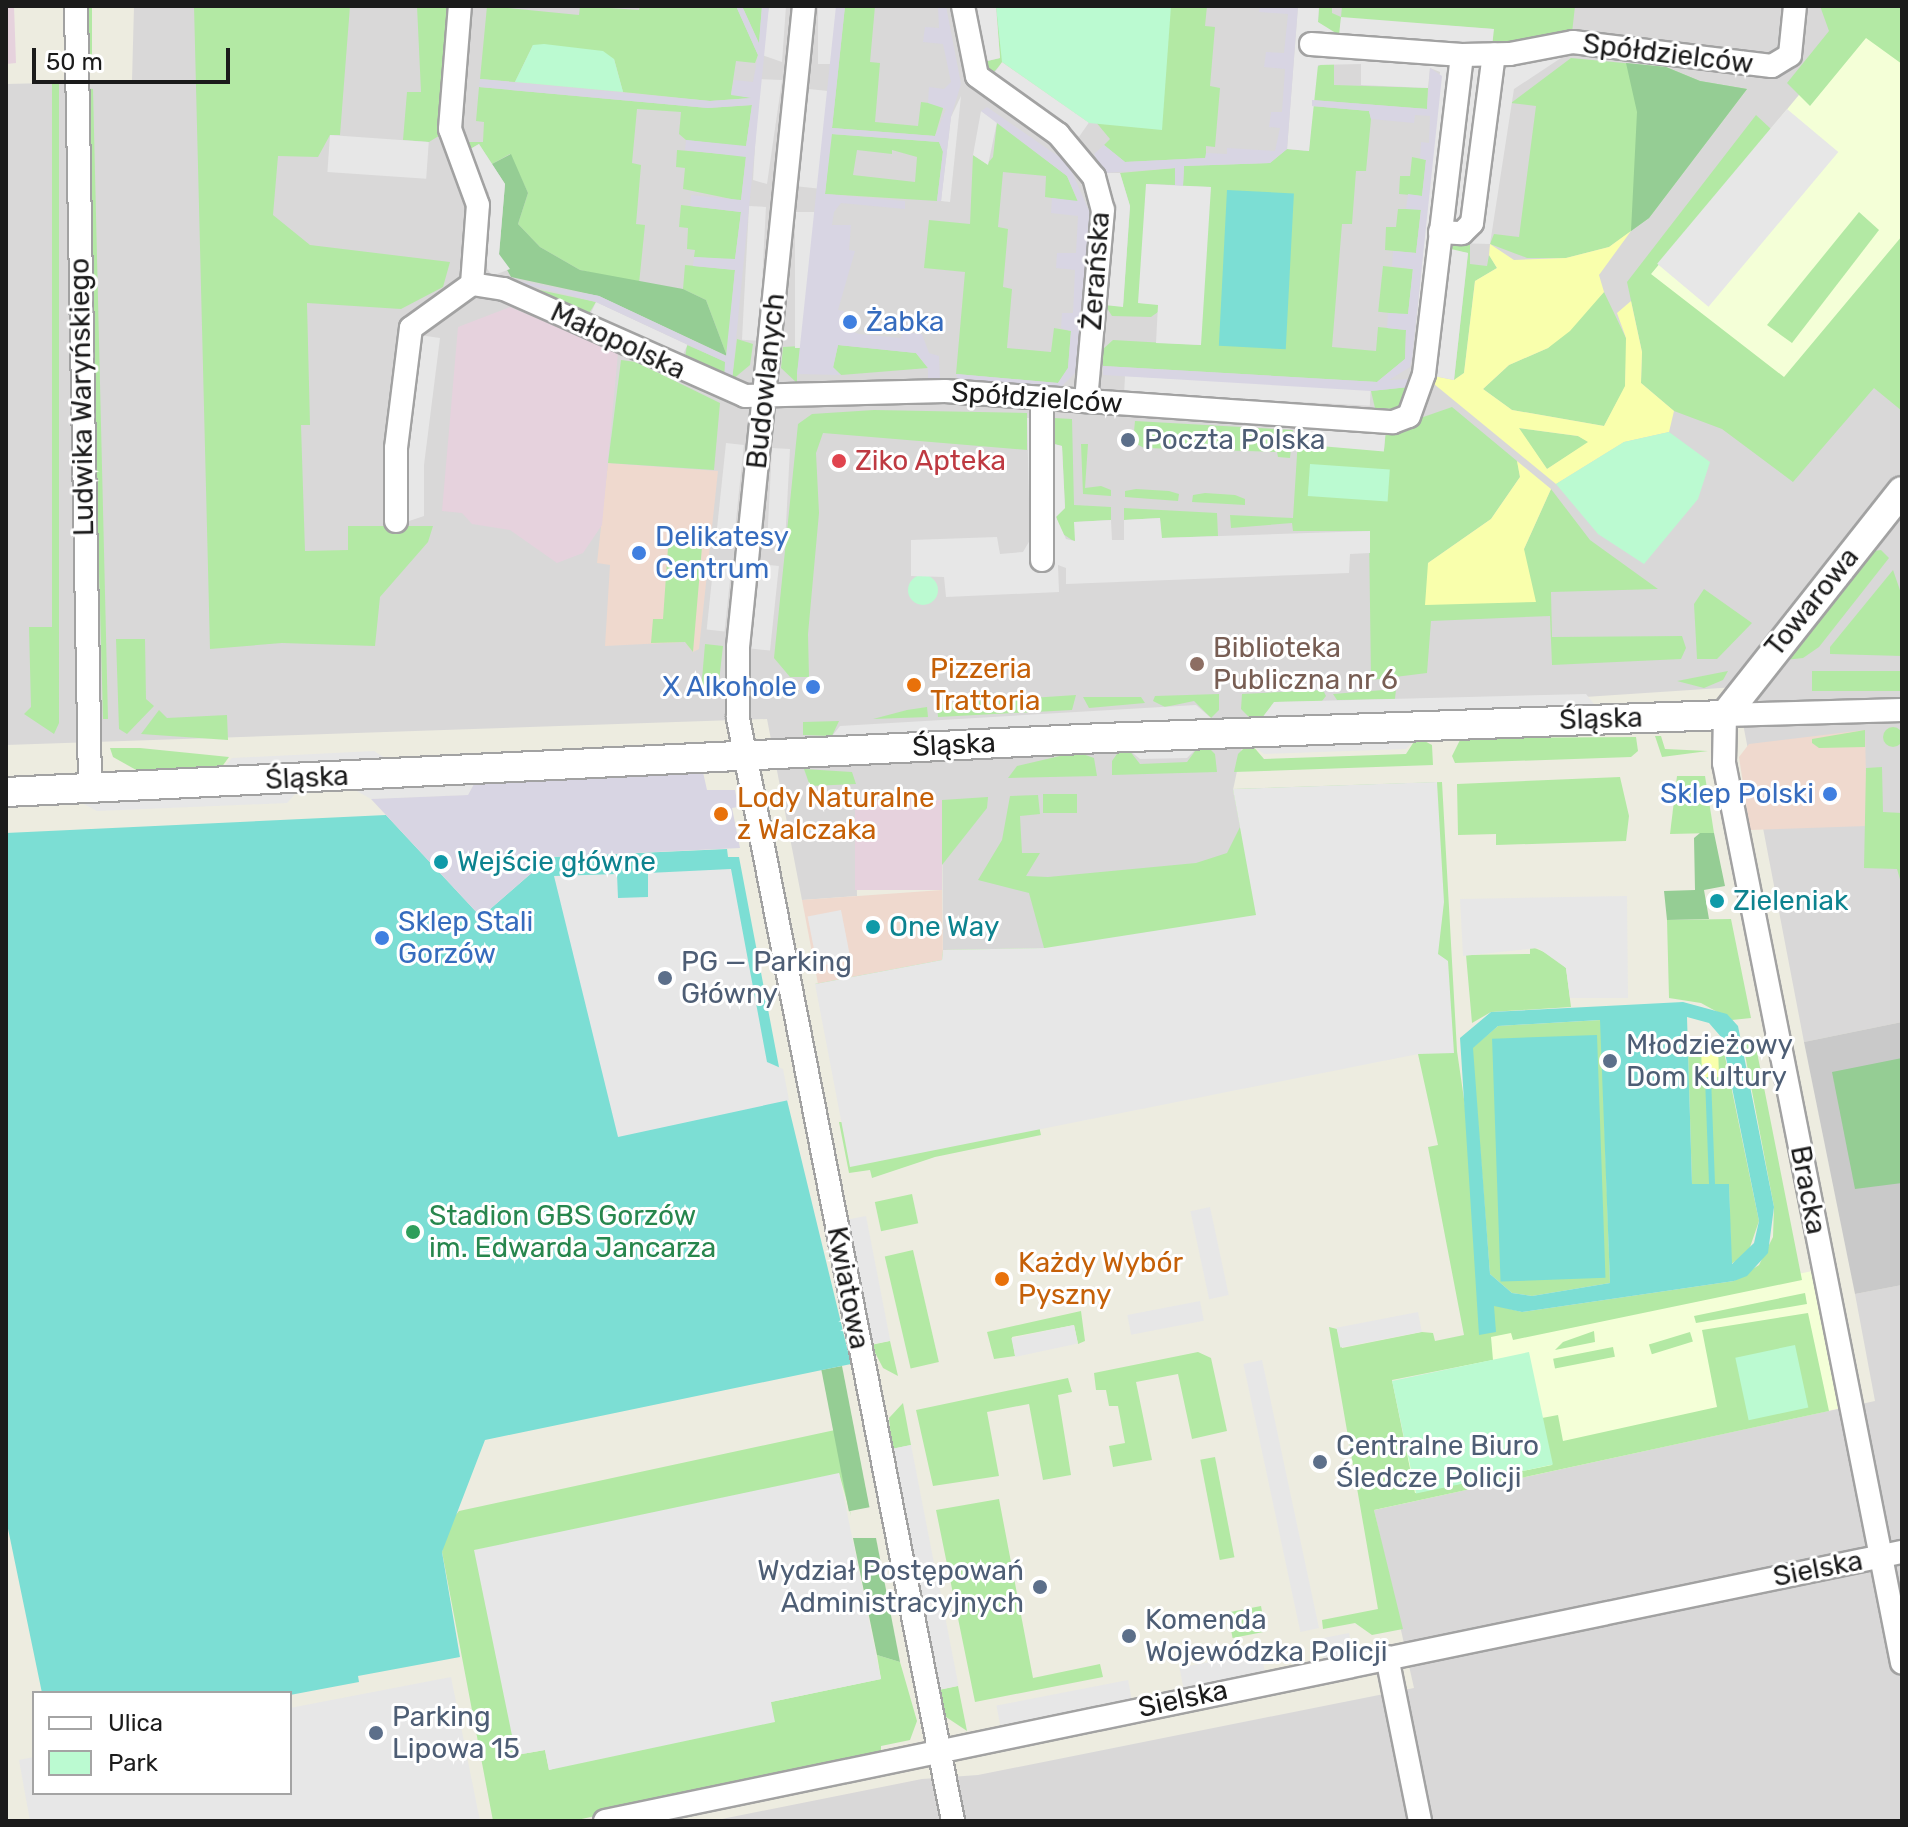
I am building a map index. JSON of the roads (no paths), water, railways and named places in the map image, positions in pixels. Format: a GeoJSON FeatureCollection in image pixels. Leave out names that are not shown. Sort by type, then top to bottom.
{"type":"FeatureCollection","features":[{"type":"Feature","properties":{"kind":"street","name":"Ludwika Waryńskiego"},"geometry":{"type":"LineString","coordinates":[[76,6],[90,788]]}},
{"type":"Feature","properties":{"kind":"street"},"geometry":{"type":"LineString","coordinates":[[396,521],[396,448],[411,328],[472,284],[478,205],[450,129],[460,6]]}},
{"type":"Feature","properties":{"kind":"street","name":"Budowlanych"},"geometry":{"type":"LineString","coordinates":[[742,755],[737,670],[804,6]]}},
{"type":"Feature","properties":{"kind":"street","name":"Żerańska"},"geometry":{"type":"LineString","coordinates":[[963,6],[977,76],[1058,134],[1094,177],[1103,210],[1086,401]]}},
{"type":"Feature","properties":{"kind":"street","name":"Spółdzielców"},"geometry":{"type":"LineString","coordinates":[[1311,44],[1462,55],[1494,54],[1573,42],[1772,66],[1790,55],[1795,6]]}},
{"type":"Feature","properties":{"kind":"street"},"geometry":{"type":"LineString","coordinates":[[1440,232],[1462,233],[1472,223],[1494,54]]}},
{"type":"Feature","properties":{"kind":"street","name":"Spółdzielców"},"geometry":{"type":"LineString","coordinates":[[764,397],[911,390],[1393,422],[1409,416],[1424,374],[1462,55]]}},
{"type":"Feature","properties":{"kind":"street","name":"Małopolska"},"geometry":{"type":"LineString","coordinates":[[472,284],[504,289],[727,391],[764,397]]}},
{"type":"Feature","properties":{"kind":"street"},"geometry":{"type":"LineString","coordinates":[[1042,398],[1042,560]]}},
{"type":"Feature","properties":{"kind":"street","name":"Towarowa"},"geometry":{"type":"LineString","coordinates":[[1725,715],[1902,491]]}},
{"type":"Feature","properties":{"kind":"street","name":"Śląska"},"geometry":{"type":"LineString","coordinates":[[6,792],[742,755],[1902,710]]}},
{"type":"Feature","properties":{"kind":"street","name":"Bracka"},"geometry":{"type":"LineString","coordinates":[[1725,715],[1724,763],[1891,1554],[1902,1663]]}},
{"type":"Feature","properties":{"kind":"street","name":"Kwiatowa"},"geometry":{"type":"LineString","coordinates":[[742,755],[953,1821]]}},
{"type":"Feature","properties":{"kind":"street","name":"Sielska"},"geometry":{"type":"LineString","coordinates":[[605,1821],[1891,1554]]}},
{"type":"Feature","properties":{"kind":"street"},"geometry":{"type":"LineString","coordinates":[[1387,1657],[1420,1821]]}},
{"type":"Feature","properties":{"kind":"place","name":"Żabka"},"geometry":{"type":"Point","coordinates":[850,322]}},
{"type":"Feature","properties":{"kind":"place","name":"Poczta Polska"},"geometry":{"type":"Point","coordinates":[1128,440]}},
{"type":"Feature","properties":{"kind":"place","name":"Ziko Apteka"},"geometry":{"type":"Point","coordinates":[839,461]}},
{"type":"Feature","properties":{"kind":"place","name":"Delikatesy Centrum"},"geometry":{"type":"Point","coordinates":[639,553]}},
{"type":"Feature","properties":{"kind":"place","name":"Biblioteka Publiczna nr 6"},"geometry":{"type":"Point","coordinates":[1197,664]}},
{"type":"Feature","properties":{"kind":"place","name":"Pizzeria Trattoria"},"geometry":{"type":"Point","coordinates":[914,685]}},
{"type":"Feature","properties":{"kind":"place","name":"X Alkohole"},"geometry":{"type":"Point","coordinates":[813,687]}},
{"type":"Feature","properties":{"kind":"place","name":"Sklep Polski"},"geometry":{"type":"Point","coordinates":[1830,794]}},
{"type":"Feature","properties":{"kind":"place","name":"Lody Naturalne z Walczaka"},"geometry":{"type":"Point","coordinates":[721,814]}},
{"type":"Feature","properties":{"kind":"place","name":"Wejście główne"},"geometry":{"type":"Point","coordinates":[441,862]}},
{"type":"Feature","properties":{"kind":"place","name":"Zieleniak"},"geometry":{"type":"Point","coordinates":[1717,901]}},
{"type":"Feature","properties":{"kind":"place","name":"One Way"},"geometry":{"type":"Point","coordinates":[873,927]}},
{"type":"Feature","properties":{"kind":"place","name":"Sklep Stali Gorzów"},"geometry":{"type":"Point","coordinates":[382,938]}},
{"type":"Feature","properties":{"kind":"place","name":"PG — Parking Główny"},"geometry":{"type":"Point","coordinates":[665,978]}},
{"type":"Feature","properties":{"kind":"place","name":"Młodzieżowy Dom Kultury"},"geometry":{"type":"Point","coordinates":[1610,1061]}},
{"type":"Feature","properties":{"kind":"place","name":"Stadion GBS Gorzów im. Edwarda Jancarza"},"geometry":{"type":"Point","coordinates":[413,1232]}},
{"type":"Feature","properties":{"kind":"place","name":"Każdy Wybór Pyszny"},"geometry":{"type":"Point","coordinates":[1002,1279]}},
{"type":"Feature","properties":{"kind":"place","name":"Centralne Biuro Śledcze Policji"},"geometry":{"type":"Point","coordinates":[1320,1462]}},
{"type":"Feature","properties":{"kind":"place","name":"Wydział Postępowań Administracyjnych"},"geometry":{"type":"Point","coordinates":[1040,1587]}},
{"type":"Feature","properties":{"kind":"place","name":"Komenda Wojewódzka Policji"},"geometry":{"type":"Point","coordinates":[1129,1636]}},
{"type":"Feature","properties":{"kind":"place","name":"Parking Lipowa 15"},"geometry":{"type":"Point","coordinates":[376,1733]}}]}
